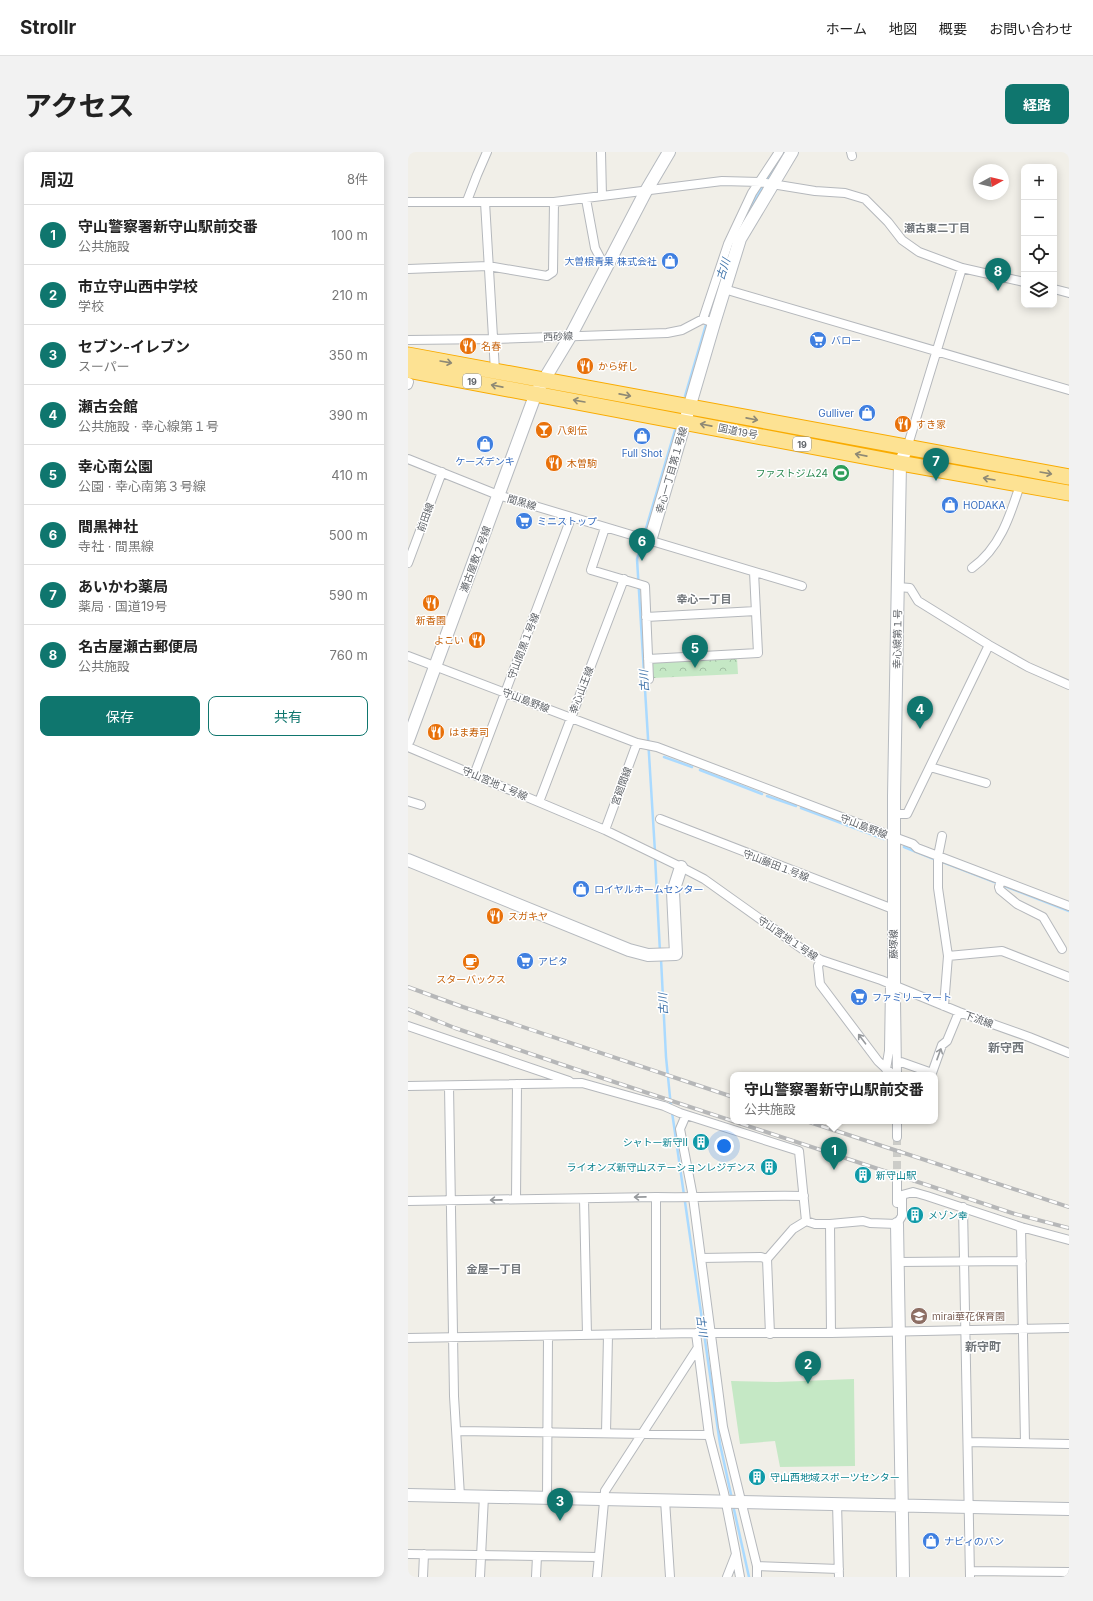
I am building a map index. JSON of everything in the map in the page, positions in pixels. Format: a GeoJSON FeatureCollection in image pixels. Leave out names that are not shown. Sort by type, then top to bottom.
{"type":"FeatureCollection","features":[{"type":"Feature","properties":{"kind":"highway","name":"国道19号"},"geometry":{"type":"LineString","coordinates":[[408,355],[545,380],[900,463],[1069,493]]}},
{"type":"Feature","properties":{"kind":"highway","name":"国道19号"},"geometry":{"type":"LineString","coordinates":[[408,379],[536,393],[687,414],[907,448],[1069,477]]}},
{"type":"Feature","properties":{"kind":"street"},"geometry":{"type":"LineString","coordinates":[[467,201],[488,152]]}},
{"type":"Feature","properties":{"kind":"street"},"geometry":{"type":"LineString","coordinates":[[601,152],[602,196]]}},
{"type":"Feature","properties":{"kind":"street","name":"瀬古屋敷２号線"},"geometry":{"type":"LineString","coordinates":[[408,740],[536,393],[571,335],[646,191],[669,152]]}},
{"type":"Feature","properties":{"kind":"street"},"geometry":{"type":"LineString","coordinates":[[708,321],[728,244],[752,193],[766,182],[778,152]]}},
{"type":"Feature","properties":{"kind":"street","name":"幸心一丁目第１号線"},"geometry":{"type":"LineString","coordinates":[[645,540],[687,414],[708,321],[724,289],[740,239],[766,182],[792,152]]}},
{"type":"Feature","properties":{"kind":"street"},"geometry":{"type":"LineString","coordinates":[[408,202],[554,202],[722,181],[766,182],[815,191],[845,194],[865,199],[888,222],[902,240],[919,252],[962,268],[1021,281]]}},
{"type":"Feature","properties":{"kind":"street"},"geometry":{"type":"LineString","coordinates":[[586,199],[595,248],[606,269]]}},
{"type":"Feature","properties":{"kind":"street"},"geometry":{"type":"LineString","coordinates":[[485,202],[495,371]]}},
{"type":"Feature","properties":{"kind":"street"},"geometry":{"type":"LineString","coordinates":[[408,269],[488,266],[547,276],[553,272],[554,202]]}},
{"type":"Feature","properties":{"kind":"street"},"geometry":{"type":"LineString","coordinates":[[900,463],[907,448],[962,268]]}},
{"type":"Feature","properties":{"kind":"street"},"geometry":{"type":"LineString","coordinates":[[724,289],[1069,390]]}},
{"type":"Feature","properties":{"kind":"street"},"geometry":{"type":"LineString","coordinates":[[1057,290],[1069,293]]}},
{"type":"Feature","properties":{"kind":"street","name":"西砂線"},"geometry":{"type":"LineString","coordinates":[[408,340],[493,339],[571,335],[667,333],[682,330],[708,321]]}},
{"type":"Feature","properties":{"kind":"street","name":"間黒線"},"geometry":{"type":"LineString","coordinates":[[408,459],[498,495],[802,586]]}},
{"type":"Feature","properties":{"kind":"street","name":"幸心線第１号"},"geometry":{"type":"LineString","coordinates":[[894,814],[900,463]]}},
{"type":"Feature","properties":{"kind":"street","name":"前田線"},"geometry":{"type":"LineString","coordinates":[[408,563],[442,472]]}},
{"type":"Feature","properties":{"kind":"street"},"geometry":{"type":"LineString","coordinates":[[972,568],[980,562],[997,542],[1010,516],[1020,484]]}},
{"type":"Feature","properties":{"kind":"street","name":"守山間黒１号線"},"geometry":{"type":"LineString","coordinates":[[474,774],[572,518]]}},
{"type":"Feature","properties":{"kind":"street"},"geometry":{"type":"LineString","coordinates":[[605,528],[591,570],[645,586],[649,679]]}},
{"type":"Feature","properties":{"kind":"street"},"geometry":{"type":"LineString","coordinates":[[648,659],[758,653],[754,572]]}},
{"type":"Feature","properties":{"kind":"street","name":"幸心山王線"},"geometry":{"type":"LineString","coordinates":[[539,802],[624,579]]}},
{"type":"Feature","properties":{"kind":"street"},"geometry":{"type":"LineString","coordinates":[[898,587],[910,588],[918,600],[989,645],[1028,667],[1069,685]]}},
{"type":"Feature","properties":{"kind":"street"},"geometry":{"type":"LineString","coordinates":[[646,617],[756,611]]}},
{"type":"Feature","properties":{"kind":"street"},"geometry":{"type":"LineString","coordinates":[[894,814],[907,814],[989,645]]}},
{"type":"Feature","properties":{"kind":"street","name":"守山島野線"},"geometry":{"type":"LineString","coordinates":[[408,656],[571,718],[640,743],[656,746],[1069,906]]}},
{"type":"Feature","properties":{"kind":"street","name":"宮廻間線"},"geometry":{"type":"LineString","coordinates":[[605,830],[640,743]]}},
{"type":"Feature","properties":{"kind":"street","name":"守山宮地１号線"},"geometry":{"type":"LineString","coordinates":[[408,747],[605,830],[704,879],[805,951],[822,960],[818,966],[820,984],[878,1060],[893,1072]]}},
{"type":"Feature","properties":{"kind":"street"},"geometry":{"type":"LineString","coordinates":[[930,767],[986,784]]}},
{"type":"Feature","properties":{"kind":"street"},"geometry":{"type":"LineString","coordinates":[[408,801],[421,805]]}},
{"type":"Feature","properties":{"kind":"street","name":"藤塚線"},"geometry":{"type":"LineString","coordinates":[[894,814],[893,908],[896,1000],[894,1072]]}},
{"type":"Feature","properties":{"kind":"street","name":"守山藤田１号線"},"geometry":{"type":"LineString","coordinates":[[660,819],[893,908]]}},
{"type":"Feature","properties":{"kind":"street"},"geometry":{"type":"LineString","coordinates":[[942,836],[938,856],[938,888],[948,956],[944,1006]]}},
{"type":"Feature","properties":{"kind":"street"},"geometry":{"type":"LineString","coordinates":[[408,860],[629,950],[648,955],[676,954],[673,892],[681,867]]}},
{"type":"Feature","properties":{"kind":"street"},"geometry":{"type":"LineString","coordinates":[[1001,880],[999,887],[1000,890],[1017,904],[1043,917],[1062,949]]}},
{"type":"Feature","properties":{"kind":"street"},"geometry":{"type":"LineString","coordinates":[[948,956],[1002,951],[1069,977]]}},
{"type":"Feature","properties":{"kind":"street","name":"下流線"},"geometry":{"type":"LineString","coordinates":[[822,960],[895,986],[959,1012],[1069,1053]]}},
{"type":"Feature","properties":{"kind":"street"},"geometry":{"type":"LineString","coordinates":[[895,986],[901,1062],[895,1072]]}},
{"type":"Feature","properties":{"kind":"street"},"geometry":{"type":"LineString","coordinates":[[932,1072],[942,1045],[947,1040],[959,1012]]}},
{"type":"Feature","properties":{"kind":"street"},"geometry":{"type":"LineString","coordinates":[[408,1026],[575,1083]]}},
{"type":"Feature","properties":{"kind":"street"},"geometry":{"type":"LineString","coordinates":[[901,1062],[929,1072]]}},
{"type":"Feature","properties":{"kind":"street"},"geometry":{"type":"LineString","coordinates":[[408,1086],[582,1083],[663,1105],[683,1114],[799,1151],[806,1221]]}},
{"type":"Feature","properties":{"kind":"street"},"geometry":{"type":"LineString","coordinates":[[516,1199],[517,1084]]}},
{"type":"Feature","properties":{"kind":"street"},"geometry":{"type":"LineString","coordinates":[[448,1086],[454,1396],[460,1496]]}},
{"type":"Feature","properties":{"kind":"street"},"geometry":{"type":"LineString","coordinates":[[683,1114],[680,1129],[693,1198],[712,1333],[733,1501],[736,1554],[740,1577]]}},
{"type":"Feature","properties":{"kind":"street"},"geometry":{"type":"LineString","coordinates":[[897,1124],[897,1136]]}},
{"type":"Feature","properties":{"kind":"street"},"geometry":{"type":"LineString","coordinates":[[897,1178],[903,1577]]}},
{"type":"Feature","properties":{"kind":"street"},"geometry":{"type":"LineString","coordinates":[[897,1224],[902,1216],[902,1195],[913,1192],[1021,1227],[1069,1240]]}},
{"type":"Feature","properties":{"kind":"street"},"geometry":{"type":"LineString","coordinates":[[408,1201],[656,1197],[693,1198],[765,1195],[804,1196]]}},
{"type":"Feature","properties":{"kind":"street"},"geometry":{"type":"LineString","coordinates":[[656,1197],[656,1334]]}},
{"type":"Feature","properties":{"kind":"street"},"geometry":{"type":"LineString","coordinates":[[584,1198],[587,1335]]}},
{"type":"Feature","properties":{"kind":"street"},"geometry":{"type":"LineString","coordinates":[[963,1207],[970,1574],[1069,1572]]}},
{"type":"Feature","properties":{"kind":"street"},"geometry":{"type":"LineString","coordinates":[[806,1221],[815,1224],[863,1221],[870,1223],[897,1224]]}},
{"type":"Feature","properties":{"kind":"street"},"geometry":{"type":"LineString","coordinates":[[770,1334],[767,1259],[793,1229],[806,1221]]}},
{"type":"Feature","properties":{"kind":"street"},"geometry":{"type":"LineString","coordinates":[[830,1224],[831,1333]]}},
{"type":"Feature","properties":{"kind":"street"},"geometry":{"type":"LineString","coordinates":[[1021,1227],[1025,1443]]}},
{"type":"Feature","properties":{"kind":"street"},"geometry":{"type":"LineString","coordinates":[[701,1258],[761,1257],[767,1259]]}},
{"type":"Feature","properties":{"kind":"street"},"geometry":{"type":"LineString","coordinates":[[898,1262],[1022,1261]]}},
{"type":"Feature","properties":{"kind":"street"},"geometry":{"type":"LineString","coordinates":[[408,1338],[696,1333],[770,1334],[1069,1328]]}},
{"type":"Feature","properties":{"kind":"street"},"geometry":{"type":"LineString","coordinates":[[696,1333],[697,1349],[710,1434],[757,1566],[757,1577]]}},
{"type":"Feature","properties":{"kind":"street"},"geometry":{"type":"LineString","coordinates":[[606,1433],[608,1335]]}},
{"type":"Feature","properties":{"kind":"street"},"geometry":{"type":"LineString","coordinates":[[547,1498],[548,1336]]}},
{"type":"Feature","properties":{"kind":"street"},"geometry":{"type":"LineString","coordinates":[[597,1577],[605,1491],[644,1434],[697,1349]]}},
{"type":"Feature","properties":{"kind":"street"},"geometry":{"type":"LineString","coordinates":[[457,1431],[710,1434]]}},
{"type":"Feature","properties":{"kind":"street"},"geometry":{"type":"LineString","coordinates":[[968,1442],[1069,1444]]}},
{"type":"Feature","properties":{"kind":"street"},"geometry":{"type":"LineString","coordinates":[[408,1495],[902,1504],[1069,1509]]}},
{"type":"Feature","properties":{"kind":"street"},"geometry":{"type":"LineString","coordinates":[[480,1577],[484,1496]]}},
{"type":"Feature","properties":{"kind":"street"},"geometry":{"type":"LineString","coordinates":[[665,1500],[670,1577]]}},
{"type":"Feature","properties":{"kind":"street"},"geometry":{"type":"LineString","coordinates":[[757,1566],[839,1573],[837,1503]]}},
{"type":"Feature","properties":{"kind":"street"},"geometry":{"type":"LineString","coordinates":[[408,1554],[598,1557]]}},
{"type":"Feature","properties":{"kind":"street"},"geometry":{"type":"LineString","coordinates":[[422,1577],[424,1554]]}},
{"type":"Feature","properties":{"kind":"street"},"geometry":{"type":"LineString","coordinates":[[727,1577],[736,1554]]}},
{"type":"Feature","properties":{"kind":"street"},"geometry":{"type":"LineString","coordinates":[[536,1577],[537,1556]]}},
{"type":"Feature","properties":{"kind":"green space"},"geometry":{"type":"Polygon","coordinates":[[[737,658],[738,674],[653,678],[652,661],[737,658]]]}},
{"type":"Feature","properties":{"kind":"green space"},"geometry":{"type":"Polygon","coordinates":[[[854,1379],[855,1466],[780,1467],[775,1441],[740,1444],[731,1381],[777,1382],[854,1379]]]}},
{"type":"Feature","properties":{"kind":"waterway","name":"古川"},"geometry":{"type":"LineString","coordinates":[[744,219],[783,152]]}},
{"type":"Feature","properties":{"kind":"waterway","name":"古川"},"geometry":{"type":"LineString","coordinates":[[685,396],[712,304]]}},
{"type":"Feature","properties":{"kind":"waterway","name":"古川"},"geometry":{"type":"LineString","coordinates":[[655,852],[637,559],[675,430]]}},
{"type":"Feature","properties":{"kind":"waterway"},"geometry":{"type":"LineString","coordinates":[[664,757],[692,767]]}},
{"type":"Feature","properties":{"kind":"waterway"},"geometry":{"type":"LineString","coordinates":[[700,770],[762,794]]}},
{"type":"Feature","properties":{"kind":"waterway"},"geometry":{"type":"LineString","coordinates":[[767,796],[796,806]]}},
{"type":"Feature","properties":{"kind":"waterway"},"geometry":{"type":"LineString","coordinates":[[801,808],[884,839]]}},
{"type":"Feature","properties":{"kind":"waterway"},"geometry":{"type":"LineString","coordinates":[[904,847],[934,859]]}},
{"type":"Feature","properties":{"kind":"waterway","name":"古川"},"geometry":{"type":"LineString","coordinates":[[655,857],[660,952]]}},
{"type":"Feature","properties":{"kind":"waterway"},"geometry":{"type":"LineString","coordinates":[[940,861],[997,883]]}},
{"type":"Feature","properties":{"kind":"waterway"},"geometry":{"type":"LineString","coordinates":[[1002,885],[1069,911]]}},
{"type":"Feature","properties":{"kind":"waterway","name":"古川"},"geometry":{"type":"LineString","coordinates":[[661,959],[666,1057],[671,1107]]}},
{"type":"Feature","properties":{"kind":"waterway","name":"古川"},"geometry":{"type":"LineString","coordinates":[[672,1112],[720,1444],[732,1499]]}},
{"type":"Feature","properties":{"kind":"waterway","name":"古川"},"geometry":{"type":"LineString","coordinates":[[733,1505],[749,1577]]}},
{"type":"Feature","properties":{"kind":"tunnel"},"geometry":{"type":"LineString","coordinates":[[897,1137],[897,1178]]}},
{"type":"Feature","properties":{"kind":"railway"},"geometry":{"type":"LineString","coordinates":[[408,987],[463,1007],[730,1096]]}},
{"type":"Feature","properties":{"kind":"railway"},"geometry":{"type":"LineString","coordinates":[[408,1009],[455,1028],[730,1120]]}},
{"type":"Feature","properties":{"kind":"railway"},"geometry":{"type":"LineString","coordinates":[[742,1124],[1015,1214],[1069,1228]]}},
{"type":"Feature","properties":{"kind":"railway"},"geometry":{"type":"LineString","coordinates":[[815,1124],[1069,1207]]}},
{"type":"Feature","properties":{"kind":"place","name":"大曽根青果 株式会社"},"geometry":{"type":"Point","coordinates":[670,261]}},
{"type":"Feature","properties":{"kind":"place","name":"名古屋瀬古郵便局"},"geometry":{"type":"Point","coordinates":[998,291]}},
{"type":"Feature","properties":{"kind":"place","name":"バロー"},"geometry":{"type":"Point","coordinates":[818,340]}},
{"type":"Feature","properties":{"kind":"place","name":"名春"},"geometry":{"type":"Point","coordinates":[468,346]}},
{"type":"Feature","properties":{"kind":"place","name":"から好し"},"geometry":{"type":"Point","coordinates":[585,366]}},
{"type":"Feature","properties":{"kind":"place","name":"Gulliver"},"geometry":{"type":"Point","coordinates":[867,413]}},
{"type":"Feature","properties":{"kind":"place","name":"すき家"},"geometry":{"type":"Point","coordinates":[903,424]}},
{"type":"Feature","properties":{"kind":"place","name":"八剣伝"},"geometry":{"type":"Point","coordinates":[544,430]}},
{"type":"Feature","properties":{"kind":"place","name":"Full Shot"},"geometry":{"type":"Point","coordinates":[642,436]}},
{"type":"Feature","properties":{"kind":"place","name":"ケーズデンキ"},"geometry":{"type":"Point","coordinates":[485,444]}},
{"type":"Feature","properties":{"kind":"place","name":"木曽駒"},"geometry":{"type":"Point","coordinates":[554,463]}},
{"type":"Feature","properties":{"kind":"place","name":"ファストジム24"},"geometry":{"type":"Point","coordinates":[841,473]}},
{"type":"Feature","properties":{"kind":"place","name":"あいかわ薬局"},"geometry":{"type":"Point","coordinates":[936,481]}},
{"type":"Feature","properties":{"kind":"place","name":"HODAKA"},"geometry":{"type":"Point","coordinates":[950,505]}},
{"type":"Feature","properties":{"kind":"place","name":"ミニストップ"},"geometry":{"type":"Point","coordinates":[524,521]}},
{"type":"Feature","properties":{"kind":"place","name":"間黒神社"},"geometry":{"type":"Point","coordinates":[642,561]}},
{"type":"Feature","properties":{"kind":"place","name":"新香園"},"geometry":{"type":"Point","coordinates":[431,603]}},
{"type":"Feature","properties":{"kind":"place","name":"よこい"},"geometry":{"type":"Point","coordinates":[477,640]}},
{"type":"Feature","properties":{"kind":"place","name":"幸心南公園"},"geometry":{"type":"Point","coordinates":[695,668]}},
{"type":"Feature","properties":{"kind":"place","name":"瀬古会館"},"geometry":{"type":"Point","coordinates":[920,729]}},
{"type":"Feature","properties":{"kind":"place","name":"はま寿司"},"geometry":{"type":"Point","coordinates":[436,732]}},
{"type":"Feature","properties":{"kind":"place","name":"ロイヤルホームセンター"},"geometry":{"type":"Point","coordinates":[581,889]}},
{"type":"Feature","properties":{"kind":"place","name":"スガキヤ"},"geometry":{"type":"Point","coordinates":[495,916]}},
{"type":"Feature","properties":{"kind":"place","name":"アピタ"},"geometry":{"type":"Point","coordinates":[525,961]}},
{"type":"Feature","properties":{"kind":"place","name":"スターバックス"},"geometry":{"type":"Point","coordinates":[471,962]}},
{"type":"Feature","properties":{"kind":"place","name":"ファミリーマート"},"geometry":{"type":"Point","coordinates":[859,997]}},
{"type":"Feature","properties":{"kind":"place","name":"シャトー新守II"},"geometry":{"type":"Point","coordinates":[701,1142]}},
{"type":"Feature","properties":{"kind":"place","name":"ライオンズ新守山ステーションレジデンス"},"geometry":{"type":"Point","coordinates":[769,1167]}},
{"type":"Feature","properties":{"kind":"place","name":"守山警察署新守山駅前交番"},"geometry":{"type":"Point","coordinates":[834,1170]}},
{"type":"Feature","properties":{"kind":"place","name":"新守山駅"},"geometry":{"type":"Point","coordinates":[863,1175]}},
{"type":"Feature","properties":{"kind":"place","name":"メゾン幸"},"geometry":{"type":"Point","coordinates":[915,1215]}},
{"type":"Feature","properties":{"kind":"place","name":"mirai華花保育園"},"geometry":{"type":"Point","coordinates":[919,1316]}},
{"type":"Feature","properties":{"kind":"place","name":"市立守山西中学校"},"geometry":{"type":"Point","coordinates":[808,1384]}},
{"type":"Feature","properties":{"kind":"place","name":"守山西地域スポーツセンター"},"geometry":{"type":"Point","coordinates":[757,1477]}},
{"type":"Feature","properties":{"kind":"place","name":"セブン-イレブン"},"geometry":{"type":"Point","coordinates":[560,1521]}},
{"type":"Feature","properties":{"kind":"place","name":"ナビィのパン"},"geometry":{"type":"Point","coordinates":[931,1541]}},
{"type":"Feature","properties":{"kind":"district","name":"瀬古東二丁目"},"geometry":{"type":"Point","coordinates":[937,228]}},
{"type":"Feature","properties":{"kind":"district","name":"幸心一丁目"},"geometry":{"type":"Point","coordinates":[704,599]}},
{"type":"Feature","properties":{"kind":"district","name":"新守西"},"geometry":{"type":"Point","coordinates":[1006,1047]}},
{"type":"Feature","properties":{"kind":"district","name":"金屋一丁目"},"geometry":{"type":"Point","coordinates":[494,1269]}},
{"type":"Feature","properties":{"kind":"district","name":"新守町"},"geometry":{"type":"Point","coordinates":[983,1346]}}]}
